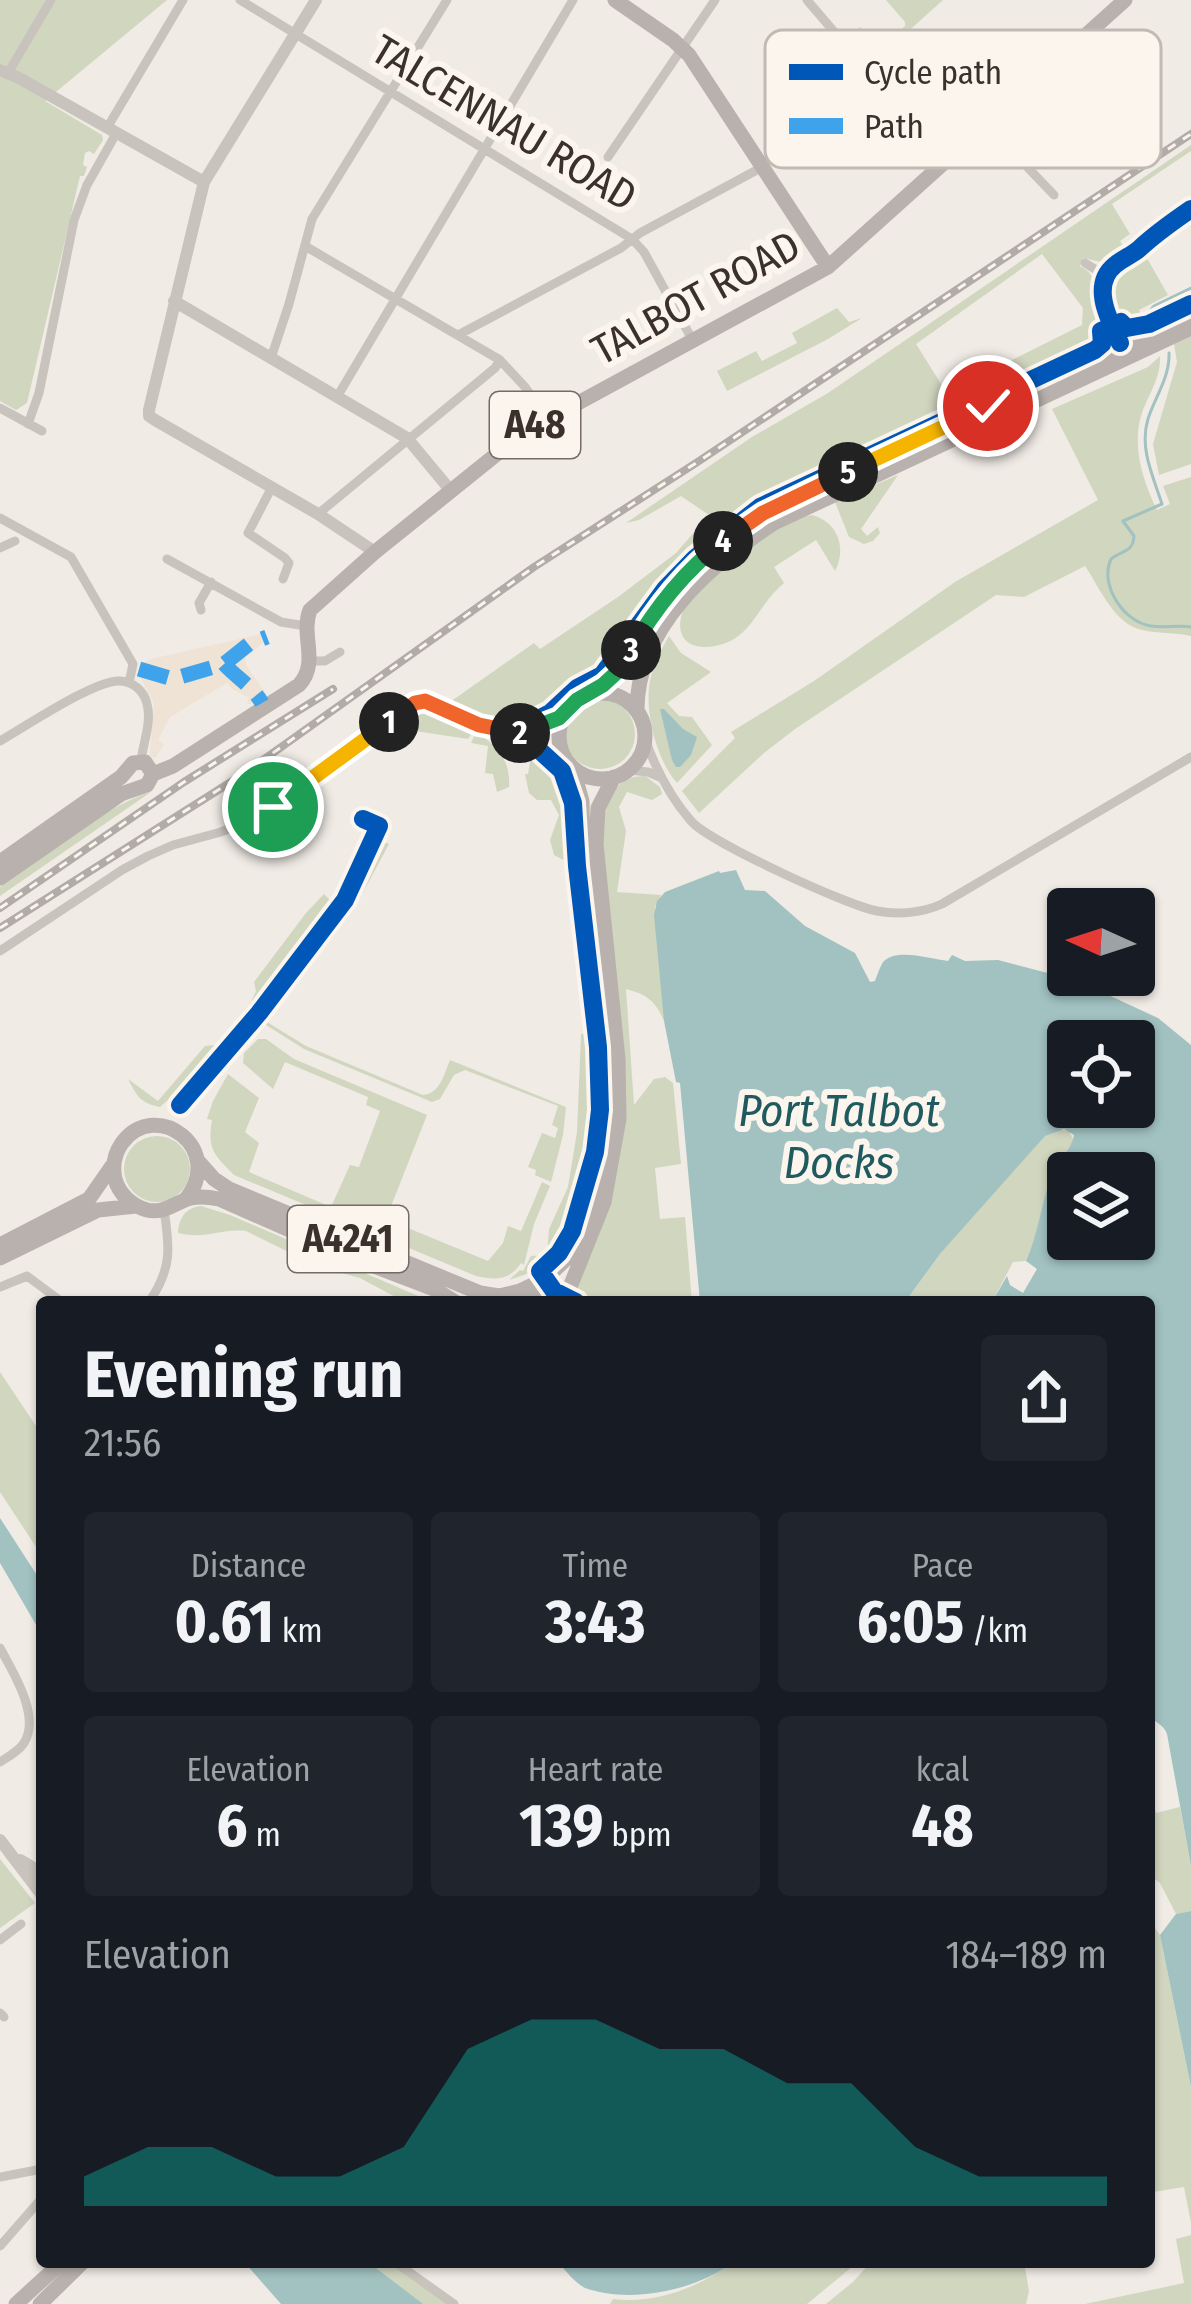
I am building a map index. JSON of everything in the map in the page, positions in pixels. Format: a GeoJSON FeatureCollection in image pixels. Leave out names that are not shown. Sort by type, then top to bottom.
{"type":"FeatureCollection","features":[{"type":"Feature","properties":{"kind":"main road"},"geometry":{"type":"LineString","coordinates":[[615,0],[682,47],[828,267]]}},
{"type":"Feature","properties":{"kind":"main road","name":"TALBOT ROAD"},"geometry":{"type":"LineString","coordinates":[[1092,30],[1125,0]]}},
{"type":"Feature","properties":{"kind":"main road","name":"TALBOT ROAD"},"geometry":{"type":"LineString","coordinates":[[306,626],[310,610],[375,552],[523,433],[828,267],[940,168]]}},
{"type":"Feature","properties":{"kind":"main road"},"geometry":{"type":"LineString","coordinates":[[508,1296],[545,1279],[567,1258],[590,1203],[607,1114],[582,801],[558,732],[564,713],[612,678],[651,617],[692,569],[763,513],[1191,313]]}},
{"type":"Feature","properties":{"kind":"main road"},"geometry":{"type":"LineString","coordinates":[[637,710],[641,669],[662,628],[708,572],[756,535],[1191,328]]}},
{"type":"Feature","properties":{"kind":"main road"},"geometry":{"type":"LineString","coordinates":[[132,780],[147,785],[147,767],[173,766],[292,690],[307,676],[306,626]]}},
{"type":"Feature","properties":{"kind":"main road"},"geometry":{"type":"LineString","coordinates":[[567,1296],[601,1214],[618,1138],[618,1059],[596,844],[598,808],[640,756],[645,739],[637,710],[625,699],[609,693],[584,696]]}},
{"type":"Feature","properties":{"kind":"main road"},"geometry":{"type":"LineString","coordinates":[[568,762],[593,778],[621,774]]}},
{"type":"Feature","properties":{"kind":"main road"},"geometry":{"type":"LineString","coordinates":[[0,862],[132,780]]}},
{"type":"Feature","properties":{"kind":"main road"},"geometry":{"type":"LineString","coordinates":[[0,878],[121,794],[132,780]]}},
{"type":"Feature","properties":{"kind":"main road","name":"A4241"},"geometry":{"type":"LineString","coordinates":[[0,1245],[89,1199],[128,1136],[158,1125],[187,1138],[198,1161],[230,1189],[490,1296]]}},
{"type":"Feature","properties":{"kind":"main road"},"geometry":{"type":"LineString","coordinates":[[115,1159],[118,1186],[136,1206]]}},
{"type":"Feature","properties":{"kind":"main road"},"geometry":{"type":"LineString","coordinates":[[0,1258],[98,1210],[136,1206],[164,1210],[186,1199],[196,1181],[198,1161]]}},
{"type":"Feature","properties":{"kind":"main road","name":"A4241"},"geometry":{"type":"LineString","coordinates":[[186,1199],[230,1203],[445,1296]]}},
{"type":"Feature","properties":{"kind":"main road"},"geometry":{"type":"LineString","coordinates":[[16,2304],[55,2268]]}},
{"type":"Feature","properties":{"kind":"main road"},"geometry":{"type":"LineString","coordinates":[[40,2304],[77,2268]]}},
{"type":"Feature","properties":{"kind":"street"},"geometry":{"type":"LineString","coordinates":[[51,0],[4,71],[204,182]]}},
{"type":"Feature","properties":{"kind":"street"},"geometry":{"type":"LineString","coordinates":[[28,424],[39,393],[74,220],[112,130],[183,0]]}},
{"type":"Feature","properties":{"kind":"street","name":"TALCENNAU ROAD"},"geometry":{"type":"LineString","coordinates":[[240,0],[632,239],[644,252],[693,341]]}},
{"type":"Feature","properties":{"kind":"street"},"geometry":{"type":"LineString","coordinates":[[316,0],[204,182],[148,410],[149,416],[375,552]]}},
{"type":"Feature","properties":{"kind":"street"},"geometry":{"type":"LineString","coordinates":[[271,358],[312,219],[446,0]]}},
{"type":"Feature","properties":{"kind":"street"},"geometry":{"type":"LineString","coordinates":[[337,397],[574,0]]}},
{"type":"Feature","properties":{"kind":"street"},"geometry":{"type":"LineString","coordinates":[[608,157],[715,0]]}},
{"type":"Feature","properties":{"kind":"street"},"geometry":{"type":"LineString","coordinates":[[807,0],[833,30]]}},
{"type":"Feature","properties":{"kind":"street"},"geometry":{"type":"LineString","coordinates":[[460,334],[765,163]]}},
{"type":"Feature","properties":{"kind":"street"},"geometry":{"type":"LineString","coordinates":[[1028,168],[1054,195]]}},
{"type":"Feature","properties":{"kind":"street"},"geometry":{"type":"LineString","coordinates":[[1121,345],[1103,305],[1106,276],[1149,237],[1191,209]]}},
{"type":"Feature","properties":{"kind":"street"},"geometry":{"type":"LineString","coordinates":[[305,246],[500,360],[547,419]]}},
{"type":"Feature","properties":{"kind":"street"},"geometry":{"type":"LineString","coordinates":[[1085,263],[1106,276]]}},
{"type":"Feature","properties":{"kind":"street"},"geometry":{"type":"LineString","coordinates":[[174,301],[407,438],[451,491]]}},
{"type":"Feature","properties":{"kind":"street"},"geometry":{"type":"LineString","coordinates":[[318,514],[500,360]]}},
{"type":"Feature","properties":{"kind":"street"},"geometry":{"type":"LineString","coordinates":[[0,408],[42,431]]}},
{"type":"Feature","properties":{"kind":"street"},"geometry":{"type":"LineString","coordinates":[[272,487],[248,532],[293,562],[283,578]]}},
{"type":"Feature","properties":{"kind":"street"},"geometry":{"type":"LineString","coordinates":[[0,518],[71,557],[134,664],[129,682]]}},
{"type":"Feature","properties":{"kind":"street"},"geometry":{"type":"LineString","coordinates":[[0,548],[15,542]]}},
{"type":"Feature","properties":{"kind":"street"},"geometry":{"type":"LineString","coordinates":[[167,559],[281,622],[306,626]]}},
{"type":"Feature","properties":{"kind":"street"},"geometry":{"type":"LineString","coordinates":[[201,610],[211,582]]}},
{"type":"Feature","properties":{"kind":"street"},"geometry":{"type":"LineString","coordinates":[[310,662],[325,661],[340,652]]}},
{"type":"Feature","properties":{"kind":"street"},"geometry":{"type":"LineString","coordinates":[[0,740],[97,686],[129,682],[142,692],[148,709],[147,767]]}},
{"type":"Feature","properties":{"kind":"street"},"geometry":{"type":"LineString","coordinates":[[0,951],[161,849],[259,816],[422,701],[479,725],[522,733],[564,713]]}},
{"type":"Feature","properties":{"kind":"street"},"geometry":{"type":"LineString","coordinates":[[522,733],[568,762]]}},
{"type":"Feature","properties":{"kind":"street"},"geometry":{"type":"LineString","coordinates":[[645,739],[662,778],[694,825],[725,845],[867,909],[906,912],[942,904],[1191,757]]}},
{"type":"Feature","properties":{"kind":"street"},"geometry":{"type":"LineString","coordinates":[[621,774],[648,772],[662,778]]}},
{"type":"Feature","properties":{"kind":"street"},"geometry":{"type":"LineString","coordinates":[[153,1296],[168,1263],[164,1210]]}},
{"type":"Feature","properties":{"kind":"street"},"geometry":{"type":"LineString","coordinates":[[0,1287],[27,1276],[54,1296]]}},
{"type":"Feature","properties":{"kind":"street"},"geometry":{"type":"LineString","coordinates":[[0,1650],[25,1701],[30,1724],[24,1744],[0,1762]]}},
{"type":"Feature","properties":{"kind":"street"},"geometry":{"type":"LineString","coordinates":[[0,1840],[36,1887]]}},
{"type":"Feature","properties":{"kind":"street"},"geometry":{"type":"LineString","coordinates":[[14,1857],[36,1870]]}},
{"type":"Feature","properties":{"kind":"street"},"geometry":{"type":"LineString","coordinates":[[0,1940],[21,1924]]}},
{"type":"Feature","properties":{"kind":"street"},"geometry":{"type":"LineString","coordinates":[[0,2177],[36,2170]]}},
{"type":"Feature","properties":{"kind":"street"},"geometry":{"type":"LineString","coordinates":[[0,2246],[36,2205]]}},
{"type":"Feature","properties":{"kind":"street"},"geometry":{"type":"LineString","coordinates":[[403,2268],[454,2304]]}},
{"type":"Feature","properties":{"kind":"green space"},"geometry":{"type":"Polygon","coordinates":[[[0,0],[167,0],[45,101],[103,140],[94,154],[85,153],[83,165],[87,167],[80,176],[27,403],[16,410],[0,401],[0,0]]]}},
{"type":"Feature","properties":{"kind":"green space"},"geometry":{"type":"Polygon","coordinates":[[[886,0],[943,0],[910,30],[900,30],[905,22],[886,0]]]}},
{"type":"Feature","properties":{"kind":"green space"},"geometry":{"type":"Polygon","coordinates":[[[1191,145],[1191,151],[1112,204],[1130,234],[1120,241],[1127,253],[1101,262],[1083,258],[1080,266],[1093,279],[1102,327],[1096,347],[757,506],[680,570],[599,675],[569,690],[536,718],[492,719],[450,702],[534,643],[540,649],[676,553],[709,515],[681,496],[626,523],[752,437],[828,393],[1191,145]],[[1042,254],[916,344],[948,395],[1082,325],[1083,308],[1042,254]]]}},
{"type":"Feature","properties":{"kind":"green space"},"geometry":{"type":"Polygon","coordinates":[[[1137,256],[1148,260],[1168,295],[1139,310],[1145,323],[1131,326],[1113,308],[1113,293],[1121,272],[1137,256]]]}},
{"type":"Feature","properties":{"kind":"green space"},"geometry":{"type":"Polygon","coordinates":[[[837,308],[849,322],[862,318],[727,391],[717,371],[756,351],[762,361],[797,343],[792,333],[837,308]]]}},
{"type":"Feature","properties":{"kind":"green space"},"geometry":{"type":"Polygon","coordinates":[[[1191,336],[1191,464],[1159,475],[1153,444],[1177,362],[1174,344],[1191,336]]]}},
{"type":"Feature","properties":{"kind":"green space"},"geometry":{"type":"Polygon","coordinates":[[[1160,356],[1139,425],[1138,450],[1157,510],[1170,504],[1163,486],[1191,477],[1191,636],[1148,631],[1123,621],[1085,566],[1024,597],[996,595],[795,729],[699,813],[682,791],[735,738],[731,732],[814,681],[955,582],[1098,500],[1052,409],[1148,367],[1160,356]]]}},
{"type":"Feature","properties":{"kind":"green space"},"geometry":{"type":"Polygon","coordinates":[[[898,475],[861,529],[867,536],[878,527],[880,533],[864,544],[849,537],[835,502],[898,475]]]}},
{"type":"Feature","properties":{"kind":"green space"},"geometry":{"type":"Polygon","coordinates":[[[812,515],[828,523],[838,537],[835,571],[816,540],[774,567],[784,583],[741,634],[706,647],[683,637],[681,617],[687,604],[717,572],[780,528],[812,515]]]}},
{"type":"Feature","properties":{"kind":"green space"},"geometry":{"type":"Polygon","coordinates":[[[669,636],[681,653],[711,672],[667,703],[679,716],[692,717],[712,745],[677,783],[658,749],[649,707],[651,675],[669,636]]]}},
{"type":"Feature","properties":{"kind":"green space"},"geometry":{"type":"Polygon","coordinates":[[[600,699],[625,709],[635,734],[625,759],[600,769],[575,759],[565,734],[575,709],[600,699]]]}},
{"type":"Feature","properties":{"kind":"green space"},"geometry":{"type":"Polygon","coordinates":[[[426,711],[473,731],[468,739],[402,729],[409,717],[426,711]]]}},
{"type":"Feature","properties":{"kind":"green space"},"geometry":{"type":"Polygon","coordinates":[[[476,732],[501,755],[509,787],[497,792],[493,774],[485,773],[488,746],[471,743],[476,732]]]}},
{"type":"Feature","properties":{"kind":"green space"},"geometry":{"type":"Polygon","coordinates":[[[532,750],[557,767],[571,807],[573,886],[593,1044],[594,1115],[584,1185],[564,1242],[542,1266],[509,1280],[523,1271],[531,1256],[547,1255],[549,1229],[568,1187],[577,1132],[581,1034],[586,1033],[568,867],[554,855],[550,840],[559,815],[551,800],[537,800],[529,793],[525,774],[532,750]]]}},
{"type":"Feature","properties":{"kind":"green space"},"geometry":{"type":"Polygon","coordinates":[[[645,776],[662,794],[652,800],[627,792],[619,807],[626,831],[617,892],[661,895],[655,907],[664,1021],[650,999],[626,989],[634,1105],[654,1079],[665,1077],[673,1083],[681,1164],[655,1168],[660,1219],[685,1217],[692,1296],[578,1296],[571,1292],[600,1229],[602,813],[622,782],[645,776]]]}},
{"type":"Feature","properties":{"kind":"green space"},"geometry":{"type":"Polygon","coordinates":[[[151,792],[0,896],[0,887],[74,834],[114,808],[151,792]]]}},
{"type":"Feature","properties":{"kind":"green space"},"geometry":{"type":"Polygon","coordinates":[[[374,820],[382,825],[378,839],[389,844],[353,911],[267,1022],[306,1046],[423,1095],[437,1087],[450,1060],[566,1107],[551,1182],[528,1167],[542,1133],[555,1138],[558,1128],[552,1125],[558,1106],[465,1070],[454,1075],[440,1099],[432,1102],[304,1049],[266,1025],[257,1007],[179,1098],[170,1098],[160,1107],[148,1103],[128,1079],[158,1101],[205,1046],[216,1045],[251,1002],[254,982],[306,913],[324,894],[335,905],[352,877],[374,820]]]}},
{"type":"Feature","properties":{"kind":"green space"},"geometry":{"type":"Polygon","coordinates":[[[258,1039],[427,1115],[382,1229],[395,1234],[403,1226],[488,1261],[503,1243],[508,1226],[521,1231],[542,1182],[550,1186],[524,1265],[501,1278],[476,1276],[234,1175],[214,1151],[212,1120],[207,1119],[228,1074],[259,1098],[245,1132],[259,1143],[249,1172],[331,1207],[350,1165],[359,1167],[380,1111],[366,1105],[368,1097],[285,1062],[273,1089],[243,1063],[244,1053],[258,1039]]]}},
{"type":"Feature","properties":{"kind":"green space"},"geometry":{"type":"Polygon","coordinates":[[[1057,1129],[1069,1131],[1074,1141],[1067,1152],[1047,1152],[1047,1194],[1026,1261],[1013,1262],[995,1296],[909,1296],[940,1254],[1045,1135],[1057,1129]]]}},
{"type":"Feature","properties":{"kind":"green space"},"geometry":{"type":"Polygon","coordinates":[[[157,1136],[181,1145],[190,1169],[181,1193],[157,1202],[133,1193],[124,1169],[133,1145],[157,1136]]]}},
{"type":"Feature","properties":{"kind":"green space"},"geometry":{"type":"Polygon","coordinates":[[[201,1206],[230,1215],[418,1296],[394,1296],[246,1231],[178,1233],[191,1209],[201,1206]]]}},
{"type":"Feature","properties":{"kind":"green space"},"geometry":{"type":"Polygon","coordinates":[[[0,1372],[36,1426],[36,1547],[0,1492],[0,1372]]]}},
{"type":"Feature","properties":{"kind":"green space"},"geometry":{"type":"Polygon","coordinates":[[[1180,1807],[1191,1866],[1191,1911],[1176,1914],[1155,1879],[1155,1810],[1180,1807]]]}},
{"type":"Feature","properties":{"kind":"green space"},"geometry":{"type":"Polygon","coordinates":[[[0,1859],[35,1903],[0,1928],[0,1859]]]}},
{"type":"Feature","properties":{"kind":"green space"},"geometry":{"type":"Polygon","coordinates":[[[1155,1928],[1191,2087],[1191,2223],[1184,2187],[1155,2192],[1155,1928]]]}},
{"type":"Feature","properties":{"kind":"green space"},"geometry":{"type":"Polygon","coordinates":[[[1191,2235],[1191,2304],[1085,2304],[1184,2283],[1176,2239],[1191,2235]]]}},
{"type":"Feature","properties":{"kind":"green space"},"geometry":{"type":"Polygon","coordinates":[[[329,2268],[403,2268],[454,2304],[359,2304],[329,2268]]]}},
{"type":"Feature","properties":{"kind":"green space"},"geometry":{"type":"Polygon","coordinates":[[[724,2268],[851,2268],[807,2304],[610,2304],[613,2299],[676,2292],[724,2268]]]}},
{"type":"Feature","properties":{"kind":"green space"},"geometry":{"type":"Polygon","coordinates":[[[866,2268],[1025,2268],[1029,2291],[1026,2304],[826,2304],[866,2268]]]}},
{"type":"Feature","properties":{"kind":"shaded area"},"geometry":{"type":"Polygon","coordinates":[[[266,633],[268,639],[245,657],[266,694],[262,703],[247,703],[249,698],[227,683],[170,717],[158,740],[164,744],[155,758],[150,756],[154,703],[139,675],[142,664],[266,633]]]}},
{"type":"Feature","properties":{"kind":"water"},"geometry":{"type":"Polygon","coordinates":[[[660,709],[697,737],[691,755],[680,767],[672,760],[660,709]]]}},
{"type":"Feature","properties":{"kind":"water","name":"Port Talbot Docks"},"geometry":{"type":"Polygon","coordinates":[[[736,870],[745,890],[765,891],[805,926],[855,953],[870,982],[875,981],[884,961],[898,955],[998,960],[1047,973],[1047,996],[1110,996],[1158,1018],[1191,1045],[1191,1866],[1167,1734],[1155,1720],[1155,1296],[995,1296],[1007,1276],[1010,1285],[1023,1293],[1037,1269],[1026,1261],[1047,1192],[1047,1260],[1155,1260],[1155,1152],[1066,1152],[1074,1135],[1064,1129],[1045,1136],[940,1254],[909,1296],[699,1296],[680,1083],[676,1082],[664,1021],[654,915],[665,892],[719,871],[736,870]]]}},
{"type":"Feature","properties":{"kind":"water"},"geometry":{"type":"Polygon","coordinates":[[[0,1518],[36,1574],[36,1625],[0,1563],[0,1518]]]}},
{"type":"Feature","properties":{"kind":"water"},"geometry":{"type":"Polygon","coordinates":[[[1191,1911],[1191,2087],[1160,1935],[1176,1914],[1191,1911]]]}},
{"type":"Feature","properties":{"kind":"water"},"geometry":{"type":"Polygon","coordinates":[[[249,2268],[376,2268],[423,2304],[281,2304],[249,2268]]]}},
{"type":"Feature","properties":{"kind":"water"},"geometry":{"type":"Polygon","coordinates":[[[563,2268],[724,2268],[681,2287],[642,2294],[603,2293],[574,2280],[563,2268]]]}},
{"type":"Feature","properties":{"kind":"waterway"},"geometry":{"type":"LineString","coordinates":[[1154,320],[1154,306],[1191,288]]}},
{"type":"Feature","properties":{"kind":"waterway"},"geometry":{"type":"LineString","coordinates":[[1169,353],[1145,441],[1162,504],[1123,521],[1133,541],[1111,559],[1108,579],[1123,610],[1141,623],[1191,627]]}},
{"type":"Feature","properties":{"kind":"railway"},"geometry":{"type":"LineString","coordinates":[[1161,154],[1191,134]]}},
{"type":"Feature","properties":{"kind":"railway"},"geometry":{"type":"LineString","coordinates":[[0,928],[242,775],[534,567],[1140,168]]}},
{"type":"Feature","properties":{"kind":"railway"},"geometry":{"type":"LineString","coordinates":[[0,908],[184,782],[333,689]]}},
{"type":"Feature","properties":{"kind":"marked path"},"geometry":{"type":"LineString","coordinates":[[139,669],[173,679],[224,664],[249,644],[267,637]]}},
{"type":"Feature","properties":{"kind":"marked path"},"geometry":{"type":"LineString","coordinates":[[224,664],[262,703]]}},
{"type":"Feature","properties":{"kind":"cycle path"},"geometry":{"type":"LineString","coordinates":[[1120,343],[1104,303],[1108,273],[1191,209]]}},
{"type":"Feature","properties":{"kind":"cycle path"},"geometry":{"type":"LineString","coordinates":[[564,1296],[554,1291],[540,1271],[572,1231],[595,1152],[600,1110],[598,1047],[573,803],[562,771],[537,748],[534,721],[602,675],[665,589],[695,558],[760,507],[1095,350],[1102,344],[1101,331],[1121,322],[1127,328],[1149,324],[1191,304]]}},
{"type":"Feature","properties":{"kind":"cycle path"},"geometry":{"type":"LineString","coordinates":[[180,1105],[259,1013],[345,900],[379,826],[363,819]]}},
{"type":"Feature","properties":{"kind":"route"},"geometry":{"type":"LineString","coordinates":[[273,807],[415,703],[431,703],[479,725],[514,733],[559,718],[612,678],[679,582],[734,533],[798,495],[988,406]]}}]}
